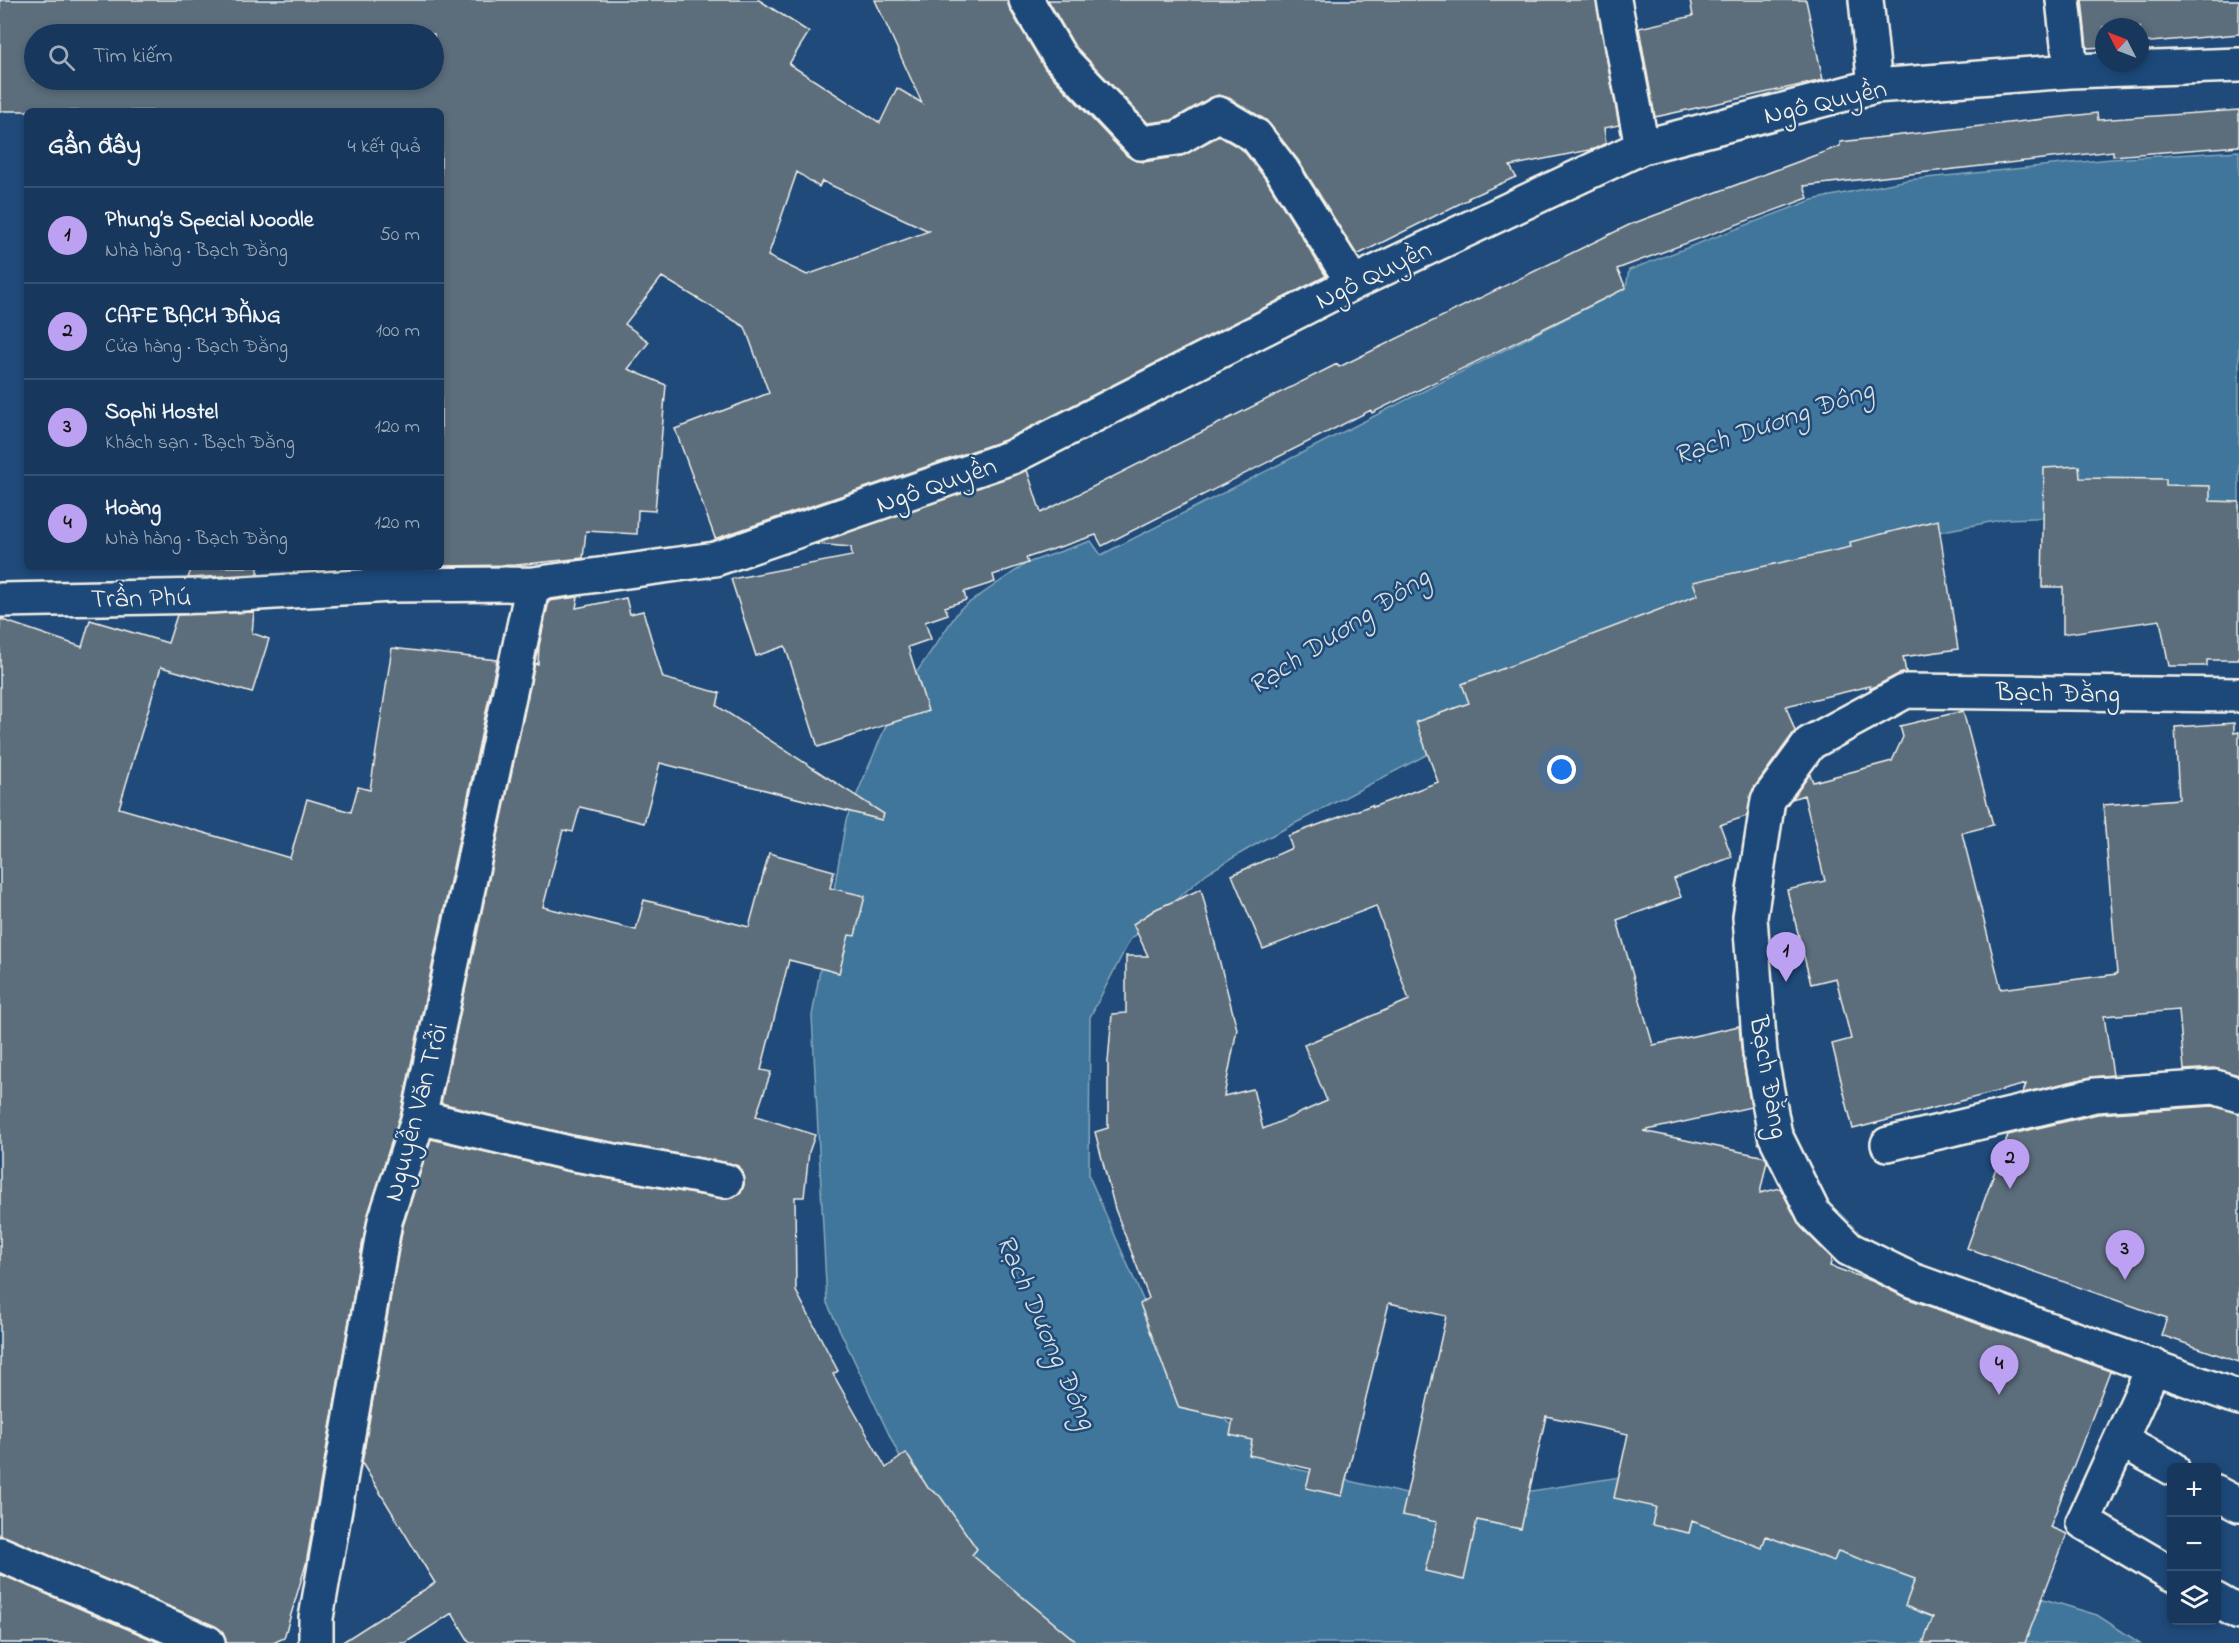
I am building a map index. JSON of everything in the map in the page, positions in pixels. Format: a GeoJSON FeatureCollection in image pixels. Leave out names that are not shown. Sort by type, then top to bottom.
{"type":"FeatureCollection","features":[{"type":"Feature","properties":{"kind":"street"},"geometry":{"type":"LineString","coordinates":[[1026,0],[1059,56],[1141,144],[1178,138],[1220,114],[1256,136],[1281,170],[1353,283]]}},
{"type":"Feature","properties":{"kind":"street"},"geometry":{"type":"LineString","coordinates":[[1614,0],[1642,147]]}},
{"type":"Feature","properties":{"kind":"street"},"geometry":{"type":"LineString","coordinates":[[1866,0],[1875,86]]}},
{"type":"Feature","properties":{"kind":"street"},"geometry":{"type":"LineString","coordinates":[[2063,0],[2071,71]]}},
{"type":"Feature","properties":{"kind":"street","name":"Ngô Quyền"},"geometry":{"type":"LineString","coordinates":[[533,584],[715,559],[1012,458],[1353,283],[1642,147],[1875,86],[2071,71],[2239,65]]}},
{"type":"Feature","properties":{"kind":"street","name":"Trần Phú"},"geometry":{"type":"LineString","coordinates":[[0,600],[209,596],[391,585],[533,584]]}},
{"type":"Feature","properties":{"kind":"street","name":"Nguyễn Văn Trỗi"},"geometry":{"type":"LineString","coordinates":[[316,1643],[316,1618],[385,1221],[419,1117],[533,584]]}},
{"type":"Feature","properties":{"kind":"street","name":"Bạch Đằng"},"geometry":{"type":"LineString","coordinates":[[2239,695],[1906,691],[1810,743],[1768,800],[1750,917],[1760,1053],[1775,1135],[1814,1214],[1849,1249],[1912,1280],[2239,1398]]}},
{"type":"Feature","properties":{"kind":"street"},"geometry":{"type":"LineString","coordinates":[[1888,1144],[2095,1095],[2215,1087],[2239,1095]]}},
{"type":"Feature","properties":{"kind":"street"},"geometry":{"type":"LineString","coordinates":[[419,1117],[569,1154],[726,1180]]}},
{"type":"Feature","properties":{"kind":"street"},"geometry":{"type":"LineString","coordinates":[[2154,1366],[2083,1522],[2167,1571]]}},
{"type":"Feature","properties":{"kind":"street"},"geometry":{"type":"LineString","coordinates":[[2121,1440],[2167,1465]]}},
{"type":"Feature","properties":{"kind":"street"},"geometry":{"type":"LineString","coordinates":[[2221,1495],[2239,1505]]}},
{"type":"Feature","properties":{"kind":"street"},"geometry":{"type":"LineString","coordinates":[[0,1554],[208,1643]]}},
{"type":"Feature","properties":{"kind":"street"},"geometry":{"type":"LineString","coordinates":[[2221,1602],[2239,1613]]}},
{"type":"Feature","properties":{"kind":"water","name":"Rạch Dương Đông"},"geometry":{"type":"Polygon","coordinates":[[[2239,151],[2239,511],[2006,519],[1823,554],[1522,705],[1265,839],[1207,873],[1130,940],[1090,1017],[1089,1176],[1182,1389],[1292,1468],[1450,1504],[1620,1477],[1847,1540],[2097,1615],[2140,1643],[1040,1643],[937,1536],[827,1303],[812,1016],[846,820],[896,702],[960,609],[1027,563],[1091,541],[1101,555],[1626,288],[1629,270],[1812,200],[1907,180],[2111,159],[2239,151]]]}},
{"type":"Feature","properties":{"kind":"building"},"geometry":{"type":"Polygon","coordinates":[[[0,0],[759,0],[809,32],[789,64],[880,123],[897,88],[922,103],[875,0],[1007,0],[1010,10],[1045,69],[1127,156],[1144,162],[1181,156],[1219,136],[1243,150],[1267,181],[1326,276],[1005,440],[717,538],[715,538],[675,429],[769,393],[745,327],[662,277],[625,324],[649,342],[628,369],[666,385],[655,511],[638,510],[637,534],[586,531],[583,558],[516,565],[444,566],[444,108],[24,108],[24,111],[0,111],[0,0]],[[797,172],[768,256],[807,275],[929,231],[822,181],[819,187],[797,172]]]}},
{"type":"Feature","properties":{"kind":"building"},"geometry":{"type":"Polygon","coordinates":[[[1048,0],[1596,0],[1619,125],[1604,128],[1606,143],[1594,149],[1510,166],[1516,177],[1468,198],[1357,255],[1298,160],[1266,120],[1229,98],[1218,95],[1172,120],[1148,123],[1074,45],[1048,0]]]}},
{"type":"Feature","properties":{"kind":"building"},"geometry":{"type":"Polygon","coordinates":[[[1690,0],[1806,0],[1823,80],[1655,117],[1639,28],[1693,16],[1690,0]]]}},
{"type":"Feature","properties":{"kind":"building"},"geometry":{"type":"Polygon","coordinates":[[[2082,0],[2239,0],[2239,34],[2149,42],[2149,18],[2095,18],[2095,48],[2087,48],[2082,0]]]}},
{"type":"Feature","properties":{"kind":"building"},"geometry":{"type":"Polygon","coordinates":[[[2239,110],[2239,146],[2113,156],[2113,151],[1804,186],[1808,198],[1617,269],[1626,288],[1372,413],[1371,410],[1102,546],[1096,535],[1026,558],[1028,563],[993,575],[995,582],[964,592],[966,600],[945,607],[948,614],[925,622],[931,639],[908,647],[928,711],[818,747],[785,646],[756,656],[731,579],[852,556],[851,547],[815,544],[1027,470],[1041,513],[1337,364],[1339,367],[1629,225],[1840,146],[1840,142],[2097,113],[2098,120],[2239,110]]]}},
{"type":"Feature","properties":{"kind":"building"},"geometry":{"type":"Polygon","coordinates":[[[2079,466],[2080,478],[2166,479],[2166,485],[2210,486],[2210,501],[2239,502],[2239,660],[2207,660],[2207,666],[2169,666],[2160,620],[2063,634],[2063,587],[2042,587],[2044,468],[2079,466]]]}},
{"type":"Feature","properties":{"kind":"building"},"geometry":{"type":"Polygon","coordinates":[[[1938,520],[1958,649],[1903,657],[1906,672],[1870,689],[1870,686],[1786,706],[1795,731],[1753,789],[1747,816],[1720,825],[1732,857],[1674,879],[1681,897],[1617,920],[1653,1045],[1739,1026],[1751,1107],[1643,1131],[1765,1157],[1767,1161],[1760,1193],[1780,1188],[1801,1227],[1832,1258],[1830,1266],[1872,1281],[1906,1298],[2110,1371],[2050,1527],[2067,1534],[2025,1643],[1923,1643],[1933,1617],[1905,1606],[1915,1579],[1838,1551],[1834,1561],[1766,1536],[1762,1548],[1692,1521],[1689,1533],[1652,1525],[1656,1507],[1614,1498],[1628,1434],[1546,1416],[1521,1529],[1477,1520],[1464,1580],[1425,1571],[1437,1522],[1402,1515],[1446,1316],[1389,1303],[1342,1496],[1306,1488],[1311,1469],[1249,1455],[1252,1440],[1230,1435],[1233,1420],[1179,1408],[1140,1304],[1149,1298],[1115,1209],[1095,1132],[1108,1128],[1108,1062],[1112,1014],[1126,1013],[1126,956],[1148,956],[1133,924],[1156,909],[1201,889],[1237,1029],[1224,1096],[1253,1089],[1263,1129],[1327,1101],[1304,1045],[1409,1000],[1376,906],[1263,949],[1232,875],[1292,848],[1288,836],[1438,782],[1416,722],[1469,703],[1462,684],[1698,595],[1693,582],[1851,547],[1850,542],[1938,520]]]}},
{"type":"Feature","properties":{"kind":"building"},"geometry":{"type":"Polygon","coordinates":[[[191,570],[258,570],[258,574],[188,578],[191,570]]]}},
{"type":"Feature","properties":{"kind":"building"},"geometry":{"type":"Polygon","coordinates":[[[578,597],[576,608],[626,598],[630,614],[643,611],[663,678],[720,693],[717,706],[884,814],[882,820],[660,763],[644,823],[580,807],[573,832],[563,830],[543,907],[636,930],[644,900],[749,927],[769,853],[834,871],[830,888],[865,896],[855,936],[849,935],[839,973],[789,960],[761,1070],[771,1072],[756,1116],[815,1135],[809,1152],[804,1197],[795,1197],[796,1291],[838,1371],[833,1374],[886,1468],[906,1453],[928,1488],[940,1496],[977,1549],[972,1555],[1078,1643],[470,1643],[452,1613],[405,1643],[341,1643],[435,1583],[362,1463],[403,1226],[431,1139],[565,1171],[723,1199],[733,1198],[741,1193],[744,1185],[743,1174],[738,1166],[729,1163],[573,1135],[441,1103],[535,663],[538,664],[539,646],[549,601],[578,597]]]}},
{"type":"Feature","properties":{"kind":"building"},"geometry":{"type":"Polygon","coordinates":[[[254,612],[252,633],[269,639],[252,693],[161,667],[119,808],[290,858],[307,799],[351,812],[358,787],[370,790],[392,648],[497,660],[401,1112],[367,1218],[306,1564],[284,1638],[273,1643],[226,1643],[223,1632],[215,1626],[0,1536],[0,619],[82,647],[90,620],[168,643],[177,615],[254,612]]]}},
{"type":"Feature","properties":{"kind":"building"},"geometry":{"type":"Polygon","coordinates":[[[1963,711],[1993,825],[1962,833],[2001,989],[2117,974],[2103,805],[2179,799],[2175,727],[2234,723],[2234,733],[2239,732],[2239,1075],[2214,1068],[2184,1070],[2179,1010],[2104,1016],[2113,1075],[2091,1077],[2023,1093],[2026,1084],[1853,1129],[1832,1044],[1851,1039],[1836,978],[1811,984],[1787,890],[1825,881],[1804,795],[1792,799],[1810,774],[1813,782],[1892,761],[1903,737],[1900,726],[1963,711]]]}},
{"type":"Feature","properties":{"kind":"building"},"geometry":{"type":"Polygon","coordinates":[[[2213,1106],[2239,1113],[2239,1362],[2161,1335],[2167,1318],[1967,1248],[2008,1135],[2098,1114],[2213,1106]]]}},
{"type":"Feature","properties":{"kind":"building"},"geometry":{"type":"Polygon","coordinates":[[[0,1574],[160,1643],[0,1643],[0,1574]]]}},
{"type":"Feature","properties":{"kind":"place","name":"Phung’s Special Noodle"},"geometry":{"type":"Point","coordinates":[1786,982]}},
{"type":"Feature","properties":{"kind":"place","name":"CAFE BẠCH ĐẰNG"},"geometry":{"type":"Point","coordinates":[2010,1189]}},
{"type":"Feature","properties":{"kind":"place","name":"Sophi Hostel"},"geometry":{"type":"Point","coordinates":[2125,1280]}},
{"type":"Feature","properties":{"kind":"place","name":"Hoàng"},"geometry":{"type":"Point","coordinates":[1999,1395]}}]}
